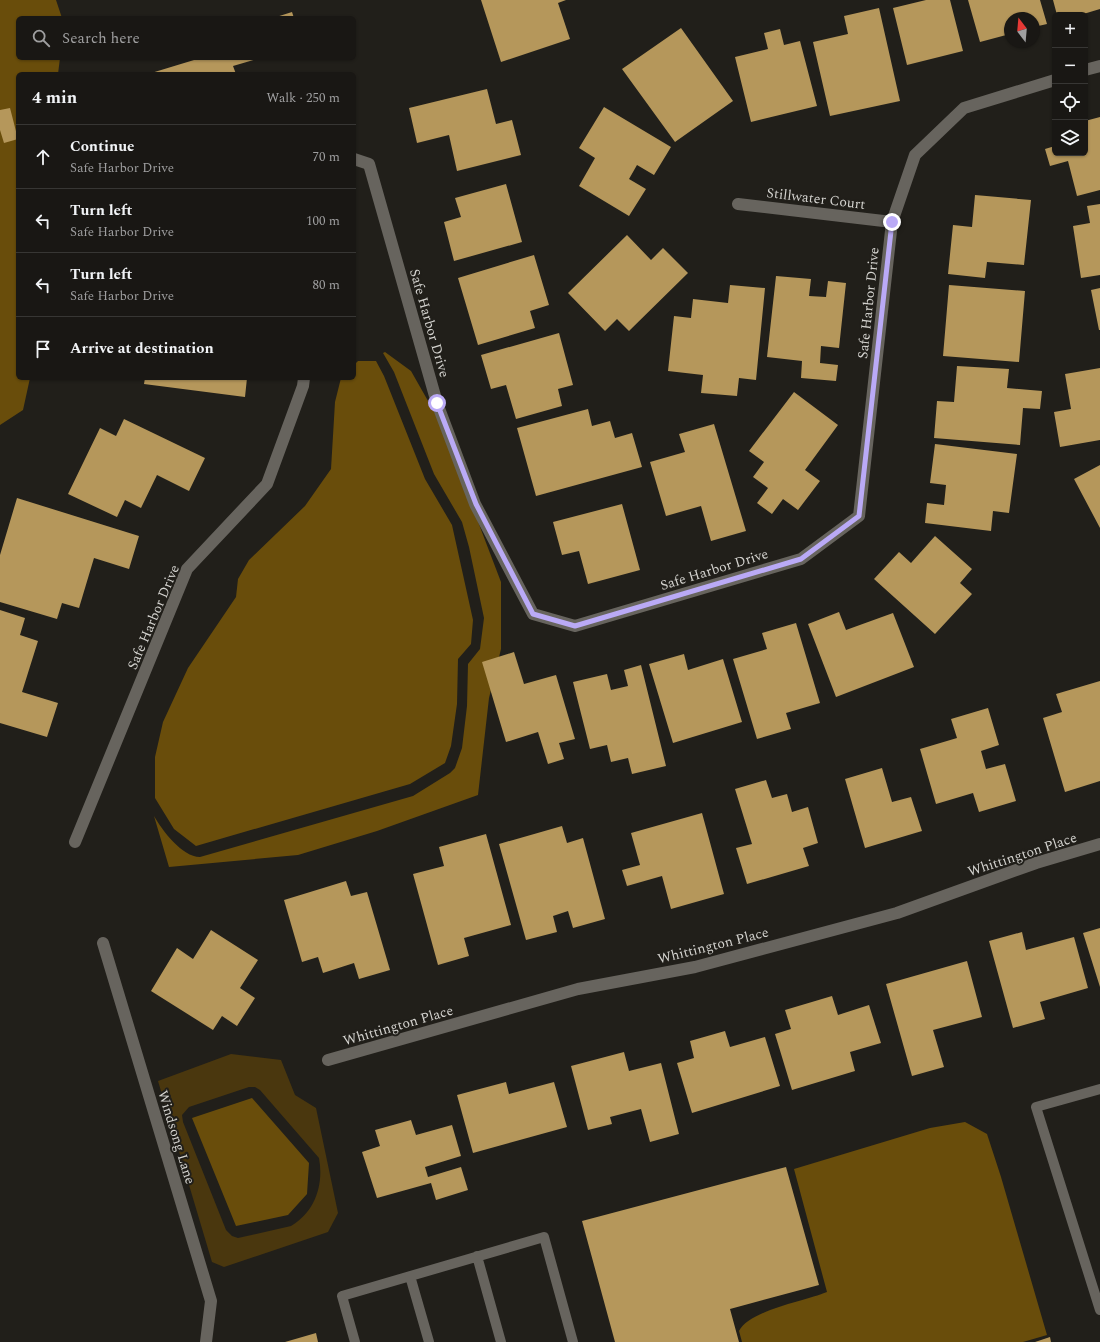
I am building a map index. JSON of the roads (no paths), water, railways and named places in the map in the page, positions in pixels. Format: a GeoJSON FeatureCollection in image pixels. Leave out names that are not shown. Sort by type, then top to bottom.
{"type":"FeatureCollection","features":[{"type":"Feature","properties":{"kind":"street"},"geometry":{"type":"LineString","coordinates":[[1088,69],[1100,66]]}},
{"type":"Feature","properties":{"kind":"street","name":"Safe Harbor Drive"},"geometry":{"type":"LineString","coordinates":[[356,160],[369,164],[437,403],[476,504],[533,614],[575,626],[801,559],[859,516],[892,222],[915,155],[964,108],[1052,81]]}},
{"type":"Feature","properties":{"kind":"street","name":"Stillwater Court"},"geometry":{"type":"LineString","coordinates":[[738,204],[892,222]]}},
{"type":"Feature","properties":{"kind":"street","name":"Safe Harbor Drive"},"geometry":{"type":"LineString","coordinates":[[75,842],[187,570],[266,484],[303,386],[304,380]]}},
{"type":"Feature","properties":{"kind":"street","name":"Whittington Place"},"geometry":{"type":"LineString","coordinates":[[328,1060],[578,989],[696,967],[897,913],[1036,862],[1100,844]]}},
{"type":"Feature","properties":{"kind":"street","name":"Windsong Lane"},"geometry":{"type":"LineString","coordinates":[[103,943],[211,1301],[206,1342]]}},
{"type":"Feature","properties":{"kind":"lane"},"geometry":{"type":"LineString","coordinates":[[1100,1088],[1036,1107],[1100,1310]]}},
{"type":"Feature","properties":{"kind":"lane"},"geometry":{"type":"LineString","coordinates":[[355,1342],[342,1296],[544,1237],[573,1342]]}},
{"type":"Feature","properties":{"kind":"lane"},"geometry":{"type":"LineString","coordinates":[[477,1256],[500,1342]]}},
{"type":"Feature","properties":{"kind":"lane"},"geometry":{"type":"LineString","coordinates":[[410,1276],[429,1342]]}}]}
